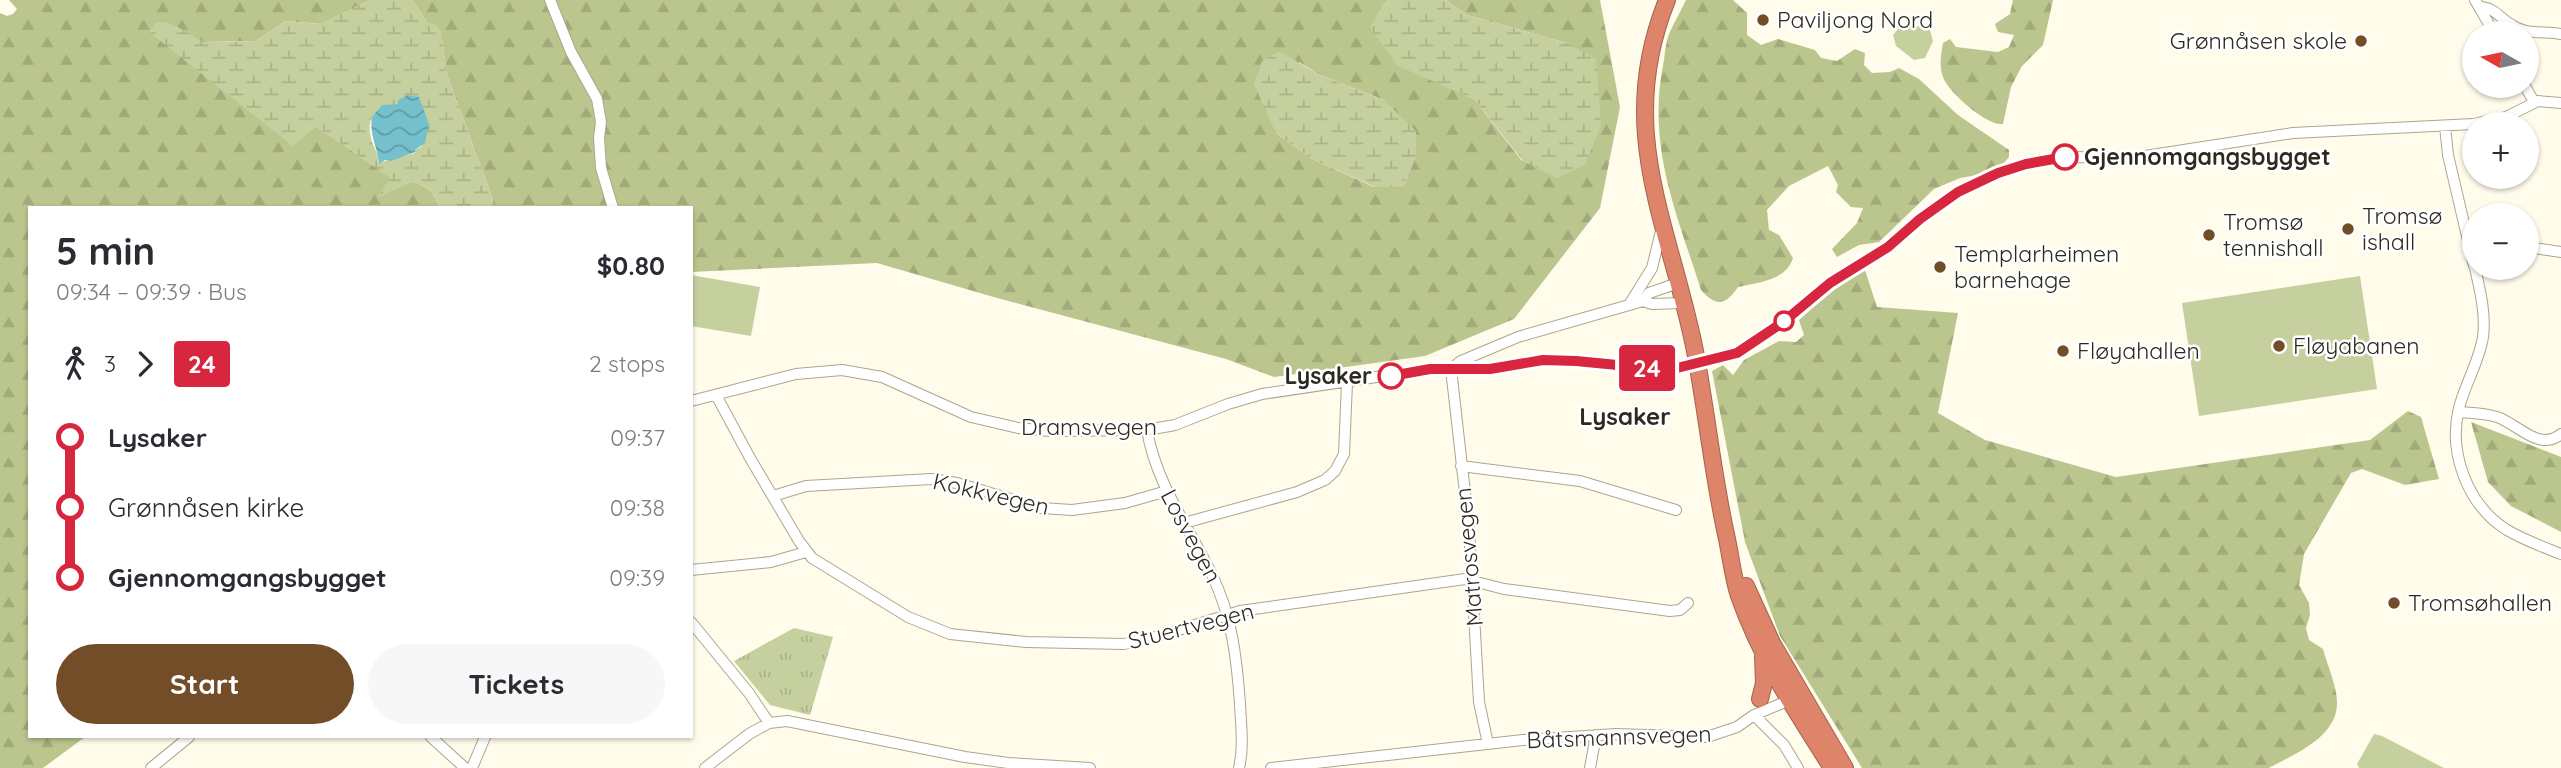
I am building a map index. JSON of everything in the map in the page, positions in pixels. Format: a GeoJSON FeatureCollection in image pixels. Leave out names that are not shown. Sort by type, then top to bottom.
{"type":"FeatureCollection","features":[{"type":"Feature","properties":{"kind":"highway"},"geometry":{"type":"LineString","coordinates":[[1667,0],[1651,51],[1643,121],[1647,155],[1694,349],[1716,486],[1738,593],[1763,655],[1845,768]]}},
{"type":"Feature","properties":{"kind":"highway"},"geometry":{"type":"LineString","coordinates":[[1728,542],[1789,692],[1832,768]]}},
{"type":"Feature","properties":{"kind":"highway"},"geometry":{"type":"LineString","coordinates":[[1760,699],[1764,683],[1763,655]]}},
{"type":"Feature","properties":{"kind":"street"},"geometry":{"type":"LineString","coordinates":[[550,0],[571,52],[597,99],[601,122],[601,169],[612,206]]}},
{"type":"Feature","properties":{"kind":"street"},"geometry":{"type":"LineString","coordinates":[[2477,4],[2487,21]]}},
{"type":"Feature","properties":{"kind":"street"},"geometry":{"type":"LineString","coordinates":[[2477,4],[2493,10],[2512,26],[2524,31],[2561,34]]}},
{"type":"Feature","properties":{"kind":"street"},"geometry":{"type":"LineString","coordinates":[[2531,98],[2534,103]]}},
{"type":"Feature","properties":{"kind":"street","name":"Dramsvegen"},"geometry":{"type":"LineString","coordinates":[[693,401],[796,374],[842,370],[882,377],[971,416],[1018,428],[1062,431],[1147,430],[1175,425],[1262,394],[1430,369],[1490,369],[1543,360],[1674,369],[1737,353],[1769,332],[1830,283],[1878,255],[1926,214],[1958,192],[1998,173],[2026,164],[2069,157],[2132,158],[2293,133],[2445,126],[2491,121],[2534,103],[2561,103]]}},
{"type":"Feature","properties":{"kind":"street"},"geometry":{"type":"LineString","coordinates":[[2445,126],[2448,155],[2462,207]]}},
{"type":"Feature","properties":{"kind":"street"},"geometry":{"type":"LineString","coordinates":[[1629,305],[1652,268],[1662,224]]}},
{"type":"Feature","properties":{"kind":"street"},"geometry":{"type":"LineString","coordinates":[[2539,249],[2561,252]]}},
{"type":"Feature","properties":{"kind":"street"},"geometry":{"type":"LineString","coordinates":[[2477,280],[2483,311],[2483,336],[2458,412],[2455,434],[2458,460],[2474,497],[2505,528],[2561,554]]}},
{"type":"Feature","properties":{"kind":"street","name":"Dramsvegen"},"geometry":{"type":"LineString","coordinates":[[1643,301],[1649,293],[1678,283]]}},
{"type":"Feature","properties":{"kind":"street","name":"Dramsvegen"},"geometry":{"type":"LineString","coordinates":[[1451,369],[1461,361],[1518,337],[1643,301],[1683,303]]}},
{"type":"Feature","properties":{"kind":"street","name":"Matrosvegen"},"geometry":{"type":"LineString","coordinates":[[1451,369],[1472,581],[1479,702],[1488,744]]}},
{"type":"Feature","properties":{"kind":"street"},"geometry":{"type":"LineString","coordinates":[[1184,523],[1297,492],[1316,484],[1335,471],[1344,454],[1347,383]]}},
{"type":"Feature","properties":{"kind":"street","name":"Stuertvegen"},"geometry":{"type":"LineString","coordinates":[[716,395],[727,419],[806,552],[821,565],[908,617],[940,632],[964,637],[1067,645],[1124,644],[1227,615],[1447,580],[1472,581],[1504,589],[1670,611],[1680,610],[1688,603]]}},
{"type":"Feature","properties":{"kind":"street"},"geometry":{"type":"LineString","coordinates":[[2458,412],[2486,414],[2505,419],[2543,441],[2561,434]]}},
{"type":"Feature","properties":{"kind":"street","name":"Losvegen"},"geometry":{"type":"LineString","coordinates":[[1147,430],[1155,464],[1213,576],[1227,615],[1234,645],[1238,685],[1242,740],[1239,768]]}},
{"type":"Feature","properties":{"kind":"street"},"geometry":{"type":"LineString","coordinates":[[1461,466],[1580,481],[1676,510]]}},
{"type":"Feature","properties":{"kind":"street","name":"Kokkvegen"},"geometry":{"type":"LineString","coordinates":[[773,496],[806,486],[931,479],[957,482],[1041,508],[1072,510],[1125,503],[1167,491]]}},
{"type":"Feature","properties":{"kind":"street"},"geometry":{"type":"LineString","coordinates":[[693,570],[771,562],[806,552]]}},
{"type":"Feature","properties":{"kind":"street"},"geometry":{"type":"LineString","coordinates":[[693,624],[749,693],[769,723]]}},
{"type":"Feature","properties":{"kind":"street"},"geometry":{"type":"LineString","coordinates":[[1789,692],[1770,693],[1760,699],[1754,715],[1784,745],[1798,768]]}},
{"type":"Feature","properties":{"kind":"street","name":"Båtsmannsvegen"},"geometry":{"type":"LineString","coordinates":[[1271,768],[1596,735],[1707,737],[1737,727],[1789,692]]}},
{"type":"Feature","properties":{"kind":"street"},"geometry":{"type":"LineString","coordinates":[[705,768],[749,734],[769,723],[788,721],[987,761],[1090,768]]}},
{"type":"Feature","properties":{"kind":"street"},"geometry":{"type":"LineString","coordinates":[[1590,768],[1596,735]]}},
{"type":"Feature","properties":{"kind":"street"},"geometry":{"type":"LineString","coordinates":[[150,768],[188,738]]}},
{"type":"Feature","properties":{"kind":"street"},"geometry":{"type":"LineString","coordinates":[[431,738],[465,768]]}},
{"type":"Feature","properties":{"kind":"street"},"geometry":{"type":"LineString","coordinates":[[472,768],[485,738]]}},
{"type":"Feature","properties":{"kind":"green space"},"geometry":{"type":"Polygon","coordinates":[[[9,0],[370,0],[321,24],[286,21],[256,41],[203,42],[191,36],[292,145],[316,126],[391,178],[379,196],[413,181],[430,190],[440,206],[28,206],[28,738],[84,738],[43,768],[0,768],[0,13],[7,16],[17,9],[9,0]]]}},
{"type":"Feature","properties":{"kind":"green space"},"geometry":{"type":"Polygon","coordinates":[[[370,0],[412,0],[427,22],[435,24],[441,31],[447,75],[493,199],[492,206],[440,206],[430,190],[413,181],[378,197],[390,178],[316,126],[293,146],[149,32],[156,23],[164,21],[203,42],[256,41],[286,21],[320,24],[370,0]],[[407,97],[398,100],[399,104],[379,112],[370,125],[378,163],[415,153],[415,150],[421,147],[429,124],[407,97]]]}},
{"type":"Feature","properties":{"kind":"green space"},"geometry":{"type":"Polygon","coordinates":[[[412,0],[1389,0],[1382,5],[1443,85],[1474,99],[1522,161],[1567,43],[1467,15],[1446,0],[1600,0],[1620,107],[1600,208],[1514,319],[1425,356],[1274,377],[1226,359],[877,263],[693,272],[693,206],[492,206],[493,199],[447,75],[442,39],[412,0]],[[1299,62],[1276,133],[1312,159],[1374,187],[1403,187],[1416,156],[1384,100],[1318,74],[1299,62]]]}},
{"type":"Feature","properties":{"kind":"green space"},"geometry":{"type":"Polygon","coordinates":[[[1389,0],[1446,0],[1467,15],[1567,43],[1596,59],[1601,125],[1585,165],[1557,178],[1523,161],[1474,99],[1398,66],[1370,28],[1382,5],[1389,0]]]}},
{"type":"Feature","properties":{"kind":"green space"},"geometry":{"type":"Polygon","coordinates":[[[1686,0],[1733,0],[1747,13],[1747,35],[1761,45],[1778,39],[1815,50],[1821,58],[1837,61],[1855,49],[1865,53],[1864,65],[1872,73],[1890,72],[1899,68],[1919,79],[1958,115],[2009,150],[2009,157],[2003,164],[1983,174],[1960,178],[1934,189],[1879,242],[1859,245],[1837,257],[1832,249],[1857,223],[1863,208],[1851,207],[1836,192],[1838,185],[1828,166],[1789,186],[1767,210],[1769,230],[1779,235],[1793,258],[1789,266],[1778,276],[1738,287],[1725,301],[1716,302],[1701,290],[1666,177],[1661,149],[1659,91],[1666,43],[1686,0]]]}},
{"type":"Feature","properties":{"kind":"green space"},"geometry":{"type":"Polygon","coordinates":[[[2013,0],[2053,0],[2043,45],[2022,66],[2011,87],[2003,124],[1988,120],[1952,91],[1943,77],[1941,60],[1943,43],[1950,39],[1956,47],[1998,52],[2009,47],[2014,35],[1998,32],[1995,24],[2010,14],[2013,0]]]}},
{"type":"Feature","properties":{"kind":"green space"},"geometry":{"type":"Polygon","coordinates":[[[1902,24],[1930,30],[1933,41],[1925,58],[1914,60],[1896,46],[1893,35],[1902,24]]]}},
{"type":"Feature","properties":{"kind":"green space"},"geometry":{"type":"Polygon","coordinates":[[[1279,51],[1318,74],[1384,100],[1416,131],[1416,156],[1403,187],[1375,187],[1312,159],[1276,133],[1254,84],[1262,61],[1279,51]]]}},
{"type":"Feature","properties":{"kind":"green space"},"geometry":{"type":"Polygon","coordinates":[[[1865,270],[1877,307],[1958,313],[1938,413],[1985,440],[2116,477],[2370,440],[2408,411],[2421,417],[2439,479],[2405,485],[2362,469],[2351,473],[2304,554],[2299,585],[2309,603],[2310,615],[2306,628],[2309,640],[2323,649],[2337,696],[2335,714],[2323,735],[2269,768],[1862,768],[1780,636],[1745,542],[1712,371],[1723,365],[1733,375],[1744,360],[1779,341],[1796,342],[1804,335],[1799,320],[1829,293],[1865,270]]]}},
{"type":"Feature","properties":{"kind":"green space"},"geometry":{"type":"Polygon","coordinates":[[[693,275],[760,287],[751,336],[693,326],[693,275]]]}},
{"type":"Feature","properties":{"kind":"green space","name":"Fløyabanen"},"geometry":{"type":"Polygon","coordinates":[[[2360,276],[2377,389],[2199,416],[2182,303],[2360,276]]]}},
{"type":"Feature","properties":{"kind":"green space"},"geometry":{"type":"Polygon","coordinates":[[[2471,422],[2561,457],[2561,532],[2511,506],[2488,482],[2471,422]]]}},
{"type":"Feature","properties":{"kind":"green space"},"geometry":{"type":"Polygon","coordinates":[[[794,628],[833,637],[810,715],[770,705],[734,661],[794,628]]]}},
{"type":"Feature","properties":{"kind":"green space"},"geometry":{"type":"Polygon","coordinates":[[[2374,734],[2444,768],[2359,768],[2357,764],[2374,734]]]}},
{"type":"Feature","properties":{"kind":"water"},"geometry":{"type":"Polygon","coordinates":[[[408,95],[419,97],[429,124],[425,143],[415,152],[379,164],[372,117],[382,105],[398,104],[398,100],[408,95]]]}},
{"type":"Feature","properties":{"kind":"bus line","name":"24"},"geometry":{"type":"LineString","coordinates":[[1391,376],[1430,369],[1471,371],[1543,360],[1669,370],[1737,353],[1782,323],[1840,276],[1878,255],[1931,210],[1958,192],[1998,173],[2026,164],[2065,157]]}},
{"type":"Feature","properties":{"kind":"place","name":"Paviljong Nord"},"geometry":{"type":"Point","coordinates":[1763,20]}},
{"type":"Feature","properties":{"kind":"place","name":"Grønnåsen skole"},"geometry":{"type":"Point","coordinates":[2361,41]}},
{"type":"Feature","properties":{"kind":"place","name":"Gjennomgangsbygget"},"geometry":{"type":"Point","coordinates":[2065,157]}},
{"type":"Feature","properties":{"kind":"place","name":"Tromsø ishall"},"geometry":{"type":"Point","coordinates":[2348,229]}},
{"type":"Feature","properties":{"kind":"place","name":"Tromsø tennishall"},"geometry":{"type":"Point","coordinates":[2209,235]}},
{"type":"Feature","properties":{"kind":"place","name":"Templarheimen barnehage"},"geometry":{"type":"Point","coordinates":[1940,267]}},
{"type":"Feature","properties":{"kind":"place","name":"Fløyabanen"},"geometry":{"type":"Point","coordinates":[2279,346]}},
{"type":"Feature","properties":{"kind":"place","name":"Fløyahallen"},"geometry":{"type":"Point","coordinates":[2063,351]}},
{"type":"Feature","properties":{"kind":"place","name":"Lysaker"},"geometry":{"type":"Point","coordinates":[1391,376]}},
{"type":"Feature","properties":{"kind":"place","name":"Tromsøhallen"},"geometry":{"type":"Point","coordinates":[2394,603]}},
{"type":"Feature","properties":{"kind":"district","name":"Lysaker"},"geometry":{"type":"Point","coordinates":[1625,417]}}]}
